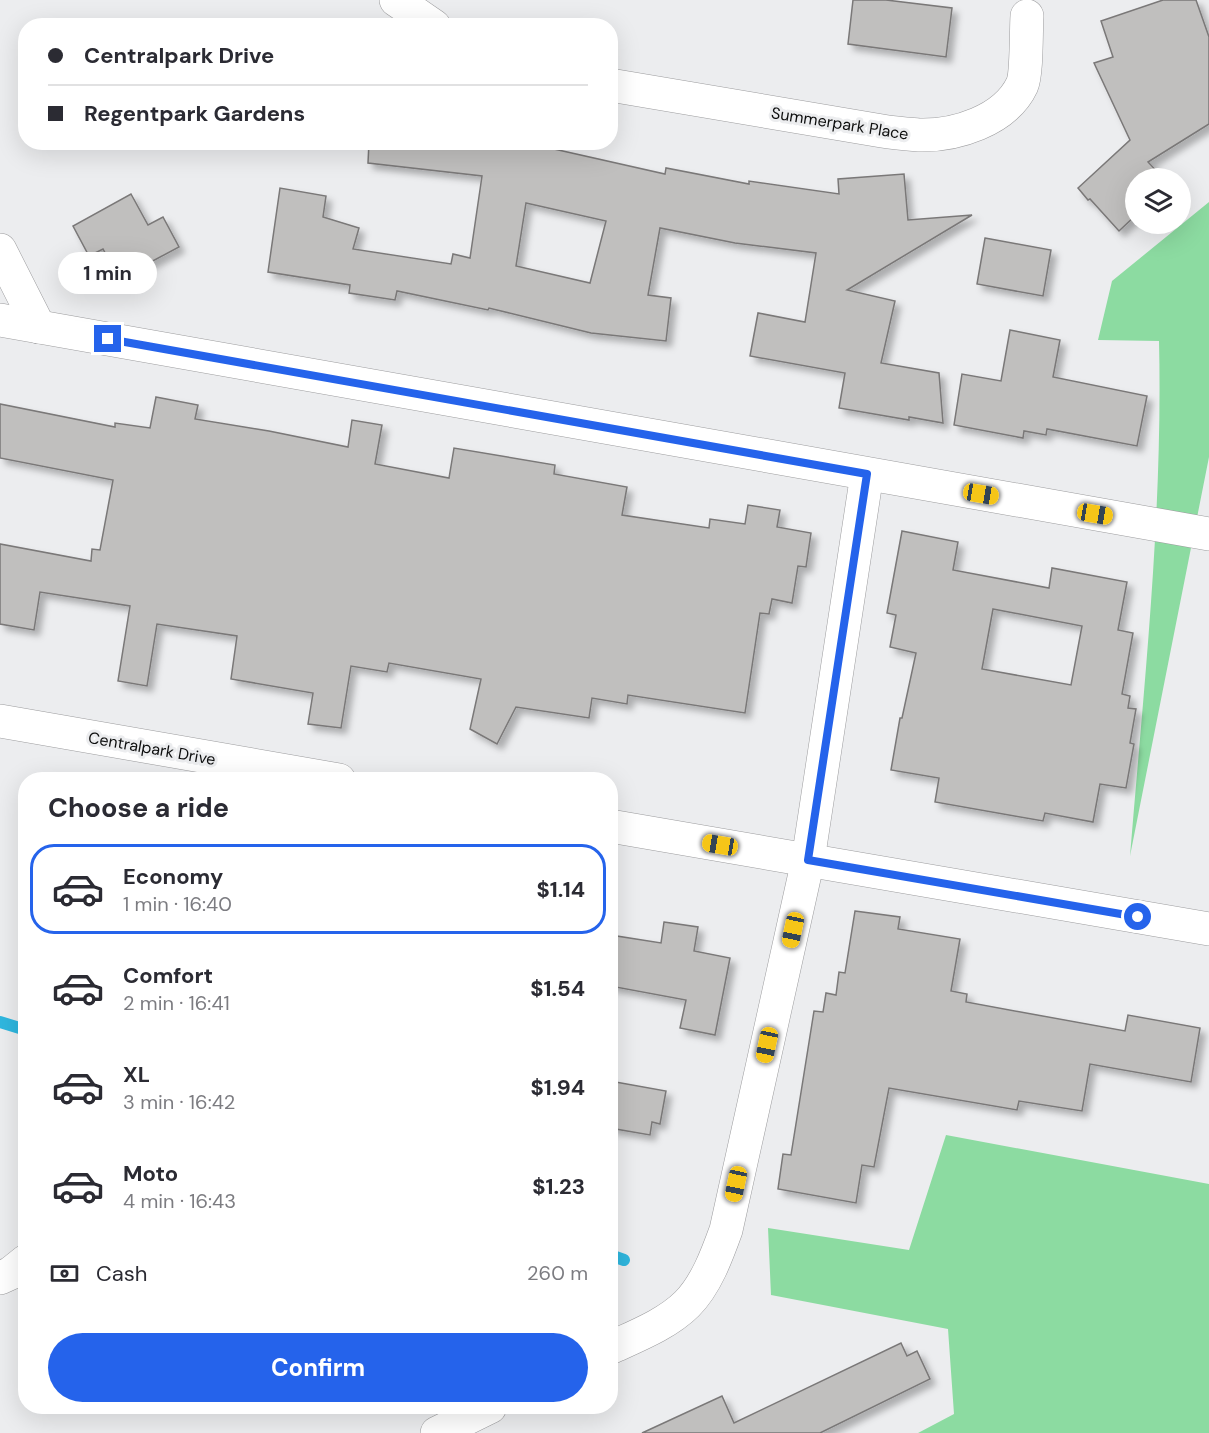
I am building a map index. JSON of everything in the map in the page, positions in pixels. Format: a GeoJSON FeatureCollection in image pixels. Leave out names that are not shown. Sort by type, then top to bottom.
{"type":"FeatureCollection","features":[{"type":"Feature","properties":{"kind":"street"},"geometry":{"type":"LineString","coordinates":[[396,0],[422,18]]}},
{"type":"Feature","properties":{"kind":"street","name":"Summerpark Place"},"geometry":{"type":"LineString","coordinates":[[618,86],[882,132],[921,135],[952,131],[985,121],[1004,109],[1022,84],[1027,16]]}},
{"type":"Feature","properties":{"kind":"street"},"geometry":{"type":"LineString","coordinates":[[0,250],[39,327]]}},
{"type":"Feature","properties":{"kind":"street"},"geometry":{"type":"LineString","coordinates":[[0,320],[1209,534]]}},
{"type":"Feature","properties":{"kind":"street"},"geometry":{"type":"LineString","coordinates":[[618,1344],[658,1325],[687,1304],[712,1268],[726,1230],[808,860],[867,474]]}},
{"type":"Feature","properties":{"kind":"street","name":"Centralpark Drive"},"geometry":{"type":"LineString","coordinates":[[0,721],[293,772]]}},
{"type":"Feature","properties":{"kind":"street"},"geometry":{"type":"LineString","coordinates":[[618,827],[1209,929]]}},
{"type":"Feature","properties":{"kind":"street"},"geometry":{"type":"LineString","coordinates":[[0,1278],[11,1274],[18,1268]]}},
{"type":"Feature","properties":{"kind":"street"},"geometry":{"type":"LineString","coordinates":[[437,1433],[476,1414]]}},
{"type":"Feature","properties":{"kind":"green space"},"geometry":{"type":"Polygon","coordinates":[[[1209,202],[1209,457],[1130,856],[1155,534],[1159,341],[1098,340],[1112,281],[1170,234],[1191,234],[1191,217],[1209,202]]]}},
{"type":"Feature","properties":{"kind":"green space"},"geometry":{"type":"Polygon","coordinates":[[[946,1135],[1209,1184],[1209,1433],[918,1433],[954,1414],[948,1329],[771,1295],[768,1228],[909,1250],[946,1135]]]}},
{"type":"Feature","properties":{"kind":"building"},"geometry":{"type":"Polygon","coordinates":[[[853,0],[886,0],[952,8],[946,57],[848,44],[853,0]]]}},
{"type":"Feature","properties":{"kind":"building"},"geometry":{"type":"Polygon","coordinates":[[[1163,0],[1196,0],[1209,37],[1209,124],[1148,162],[1154,168],[1125,168],[1125,225],[1119,231],[1078,188],[1130,140],[1094,63],[1113,57],[1101,21],[1163,0]]]}},
{"type":"Feature","properties":{"kind":"building"},"geometry":{"type":"Polygon","coordinates":[[[369,150],[558,150],[665,174],[666,168],[749,184],[749,181],[839,194],[838,179],[904,174],[908,220],[972,215],[847,290],[895,301],[881,363],[939,373],[943,423],[909,417],[909,420],[839,408],[845,373],[750,356],[758,313],[805,322],[816,253],[735,243],[660,228],[648,295],[671,298],[666,341],[591,333],[489,308],[488,310],[397,291],[395,300],[349,293],[350,285],[268,272],[280,188],[326,196],[323,217],[359,228],[353,249],[451,264],[453,254],[470,258],[482,176],[368,163],[369,150]],[[526,203],[516,266],[590,283],[606,221],[526,203]]]}},
{"type":"Feature","properties":{"kind":"building"},"geometry":{"type":"Polygon","coordinates":[[[131,194],[148,225],[163,217],[179,247],[119,279],[103,249],[89,256],[73,226],[131,194]]]}},
{"type":"Feature","properties":{"kind":"building"},"geometry":{"type":"Polygon","coordinates":[[[985,238],[1051,250],[1043,296],[977,284],[985,238]]]}},
{"type":"Feature","properties":{"kind":"building"},"geometry":{"type":"Polygon","coordinates":[[[1010,330],[1060,340],[1053,377],[1147,396],[1137,446],[1047,429],[1046,435],[1024,431],[1023,438],[954,425],[962,374],[1001,381],[1010,330]]]}},
{"type":"Feature","properties":{"kind":"building"},"geometry":{"type":"Polygon","coordinates":[[[156,397],[198,405],[195,419],[348,447],[352,420],[382,425],[375,464],[449,478],[454,448],[555,465],[554,474],[627,487],[622,515],[709,528],[710,519],[745,524],[748,505],[780,510],[777,527],[811,533],[806,567],[798,566],[792,603],[772,599],[769,614],[760,613],[745,713],[628,695],[627,704],[592,698],[589,718],[516,707],[497,744],[470,729],[481,679],[389,663],[387,672],[351,666],[341,728],[308,724],[313,693],[231,679],[237,636],[157,624],[147,686],[118,681],[130,606],[40,592],[34,630],[0,624],[0,544],[91,561],[92,549],[100,550],[113,480],[0,458],[0,404],[115,427],[115,423],[150,428],[156,397]]]}},
{"type":"Feature","properties":{"kind":"building"},"geometry":{"type":"Polygon","coordinates":[[[902,531],[958,542],[953,570],[1049,588],[1052,568],[1127,582],[1118,630],[1133,633],[1122,694],[1130,696],[1128,708],[1136,709],[1130,743],[1134,744],[1126,788],[1100,784],[1093,822],[1045,813],[1043,821],[935,802],[939,778],[891,770],[900,718],[902,718],[916,653],[890,647],[896,615],[887,613],[902,531]],[[993,609],[982,669],[1071,685],[1082,626],[993,609]]]}},
{"type":"Feature","properties":{"kind":"building"},"geometry":{"type":"Polygon","coordinates":[[[855,911],[900,917],[898,929],[960,939],[951,991],[967,994],[966,1002],[1125,1031],[1128,1015],[1200,1028],[1191,1082],[1090,1064],[1082,1111],[1019,1101],[1017,1110],[889,1088],[874,1167],[862,1165],[856,1203],[778,1189],[783,1154],[791,1155],[814,1011],[823,1012],[826,993],[836,995],[839,972],[845,973],[855,911]]]}},
{"type":"Feature","properties":{"kind":"building"},"geometry":{"type":"Polygon","coordinates":[[[664,922],[698,927],[694,951],[730,958],[715,1035],[680,1028],[686,1000],[618,987],[618,936],[661,943],[664,922]]]}},
{"type":"Feature","properties":{"kind":"building"},"geometry":{"type":"Polygon","coordinates":[[[618,1082],[666,1091],[660,1124],[652,1122],[650,1135],[618,1129],[618,1082]]]}},
{"type":"Feature","properties":{"kind":"building"},"geometry":{"type":"Polygon","coordinates":[[[901,1343],[907,1356],[917,1351],[930,1379],[820,1433],[642,1433],[722,1396],[734,1423],[901,1343]]]}},
{"type":"Feature","properties":{"kind":"waterway"},"geometry":{"type":"LineString","coordinates":[[0,1022],[18,1028]]}},
{"type":"Feature","properties":{"kind":"waterway"},"geometry":{"type":"LineString","coordinates":[[618,1258],[624,1260]]}},
{"type":"Feature","properties":{"kind":"route"},"geometry":{"type":"LineString","coordinates":[[108,339],[867,474],[808,860],[1138,917]]}}]}
